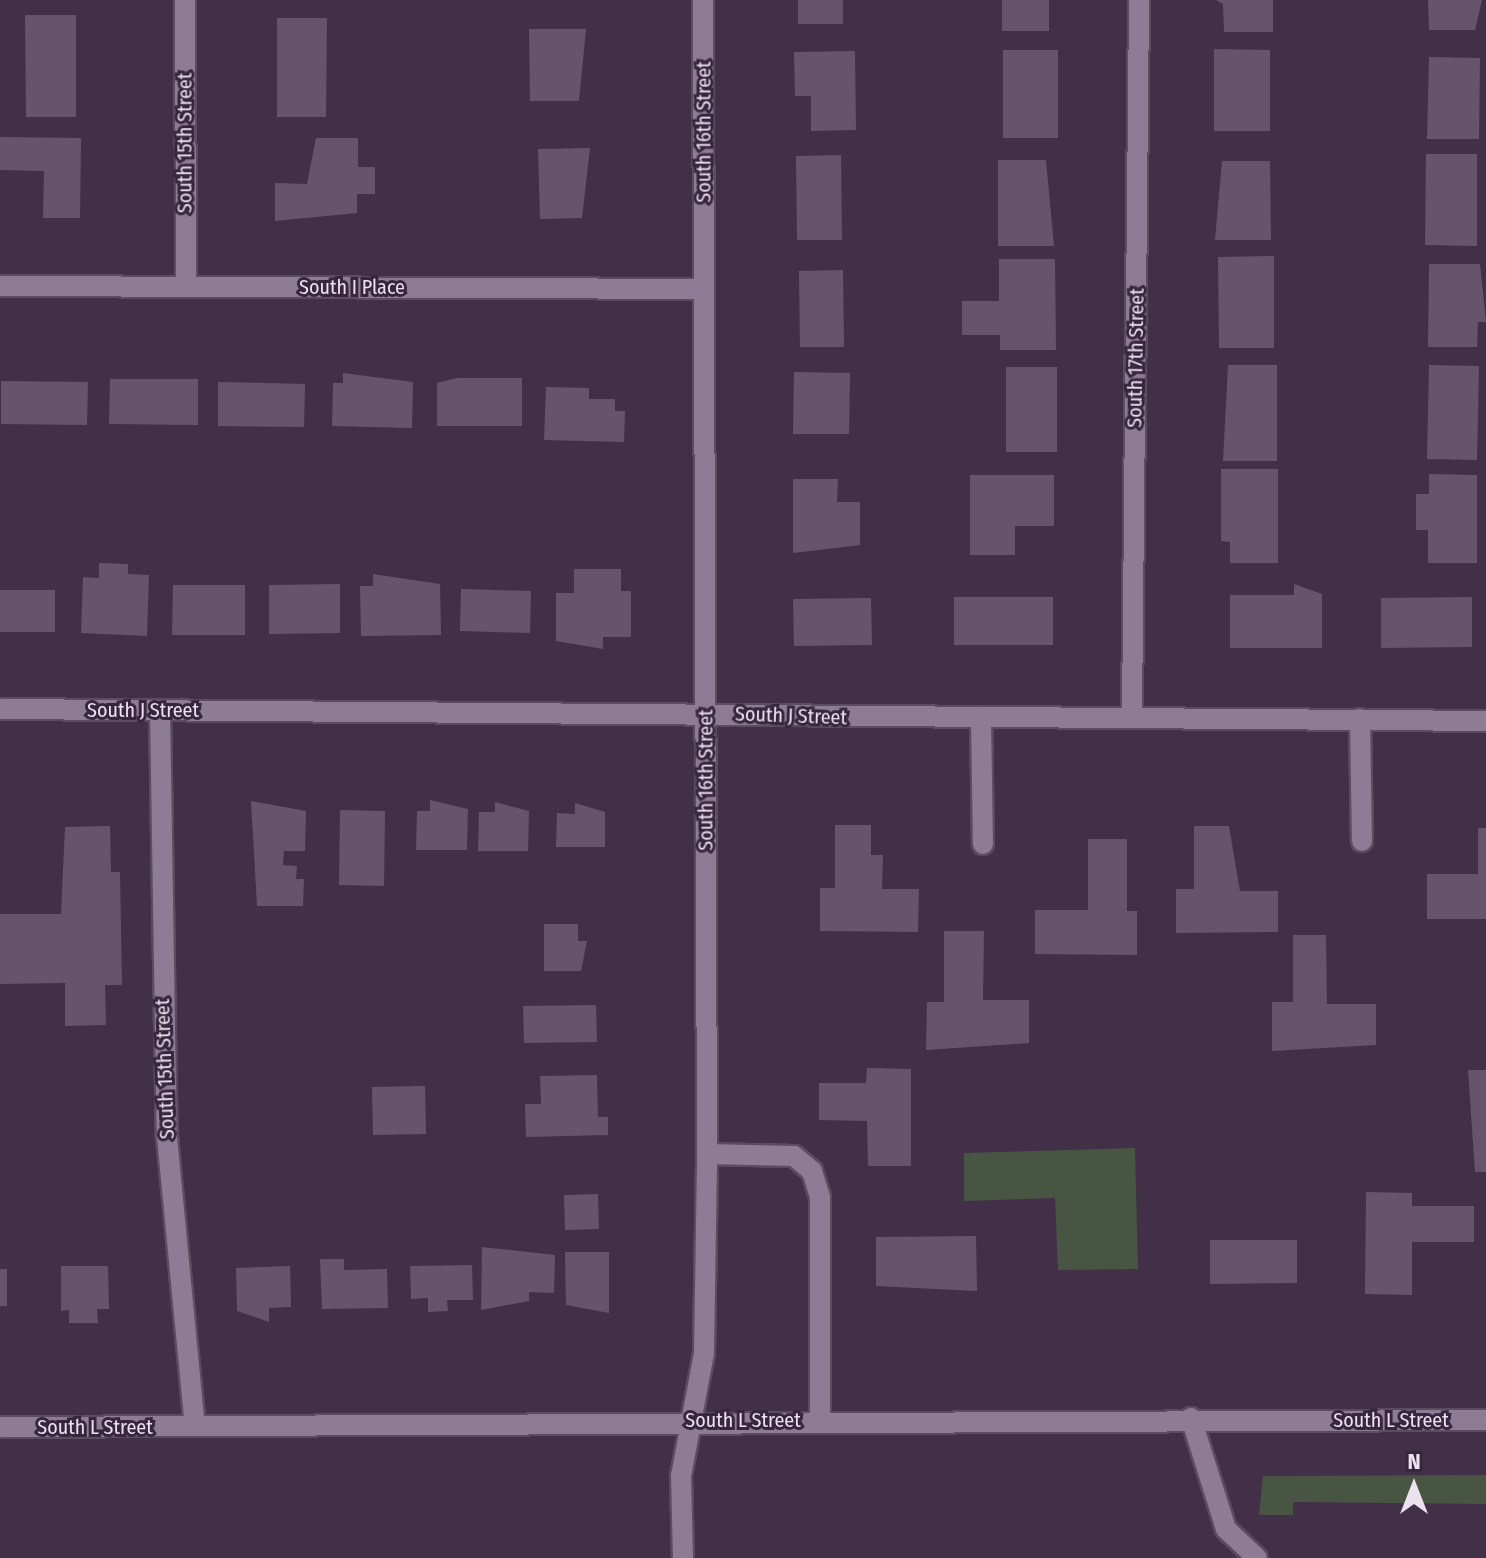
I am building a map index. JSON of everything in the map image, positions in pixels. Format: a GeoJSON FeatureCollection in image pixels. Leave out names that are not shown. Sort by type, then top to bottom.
{"type":"FeatureCollection","features":[{"type":"Feature","properties":{"kind":"street","name":"South 15th Street"},"geometry":{"type":"LineString","coordinates":[[185,0],[186,286]]}},
{"type":"Feature","properties":{"kind":"street","name":"South 16th Street"},"geometry":{"type":"LineString","coordinates":[[683,1558],[681,1476],[704,1353],[707,1154],[703,0]]}},
{"type":"Feature","properties":{"kind":"street","name":"South 17th Street"},"geometry":{"type":"LineString","coordinates":[[1132,716],[1139,0]]}},
{"type":"Feature","properties":{"kind":"street","name":"South I Place"},"geometry":{"type":"LineString","coordinates":[[0,286],[704,289]]}},
{"type":"Feature","properties":{"kind":"street","name":"South J Street"},"geometry":{"type":"LineString","coordinates":[[0,709],[1486,721]]}},
{"type":"Feature","properties":{"kind":"street","name":"South 15th Street"},"geometry":{"type":"LineString","coordinates":[[160,710],[167,1137],[195,1426]]}},
{"type":"Feature","properties":{"kind":"street"},"geometry":{"type":"LineString","coordinates":[[981,718],[983,844]]}},
{"type":"Feature","properties":{"kind":"street"},"geometry":{"type":"LineString","coordinates":[[1360,719],[1362,841]]}},
{"type":"Feature","properties":{"kind":"street"},"geometry":{"type":"LineString","coordinates":[[707,1154],[794,1156],[812,1171],[820,1197],[820,1420]]}},
{"type":"Feature","properties":{"kind":"street"},"geometry":{"type":"LineString","coordinates":[[1191,1418],[1226,1529],[1257,1558]]}},
{"type":"Feature","properties":{"kind":"street","name":"South L Street"},"geometry":{"type":"LineString","coordinates":[[0,1427],[693,1420],[1486,1420]]}},
{"type":"Feature","properties":{"kind":"green space"},"geometry":{"type":"Polygon","coordinates":[[[1135,1148],[1138,1269],[1058,1270],[1055,1198],[964,1201],[964,1153],[1135,1148]]]}},
{"type":"Feature","properties":{"kind":"green space"},"geometry":{"type":"Polygon","coordinates":[[[1486,1475],[1486,1504],[1293,1502],[1293,1515],[1259,1515],[1263,1476],[1486,1475]]]}},
{"type":"Feature","properties":{"kind":"building"},"geometry":{"type":"Polygon","coordinates":[[[798,0],[843,0],[843,24],[798,24],[798,0]]]}},
{"type":"Feature","properties":{"kind":"building"},"geometry":{"type":"Polygon","coordinates":[[[1002,0],[1049,0],[1049,31],[1002,31],[1002,0]]]}},
{"type":"Feature","properties":{"kind":"building"},"geometry":{"type":"Polygon","coordinates":[[[1216,0],[1273,0],[1273,32],[1224,32],[1223,4],[1216,0]]]}},
{"type":"Feature","properties":{"kind":"building"},"geometry":{"type":"Polygon","coordinates":[[[1428,0],[1482,0],[1475,30],[1429,30],[1428,0]]]}},
{"type":"Feature","properties":{"kind":"building"},"geometry":{"type":"Polygon","coordinates":[[[25,15],[76,15],[76,117],[26,117],[25,15]]]}},
{"type":"Feature","properties":{"kind":"building"},"geometry":{"type":"Polygon","coordinates":[[[277,18],[327,18],[326,117],[277,117],[277,18]]]}},
{"type":"Feature","properties":{"kind":"building"},"geometry":{"type":"Polygon","coordinates":[[[529,29],[586,29],[579,101],[530,101],[529,29]]]}},
{"type":"Feature","properties":{"kind":"building"},"geometry":{"type":"Polygon","coordinates":[[[1214,49],[1270,50],[1270,131],[1214,131],[1214,49]]]}},
{"type":"Feature","properties":{"kind":"building"},"geometry":{"type":"Polygon","coordinates":[[[1003,50],[1058,50],[1058,138],[1003,138],[1003,50]]]}},
{"type":"Feature","properties":{"kind":"building"},"geometry":{"type":"Polygon","coordinates":[[[855,51],[856,130],[811,131],[811,96],[795,96],[794,52],[855,51]]]}},
{"type":"Feature","properties":{"kind":"building"},"geometry":{"type":"Polygon","coordinates":[[[1429,57],[1480,58],[1479,139],[1427,139],[1429,57]]]}},
{"type":"Feature","properties":{"kind":"building"},"geometry":{"type":"Polygon","coordinates":[[[0,137],[81,138],[80,218],[43,218],[44,171],[0,170],[0,137]]]}},
{"type":"Feature","properties":{"kind":"building"},"geometry":{"type":"Polygon","coordinates":[[[316,138],[358,138],[358,167],[375,167],[375,194],[357,194],[357,213],[275,221],[275,183],[307,184],[316,138]]]}},
{"type":"Feature","properties":{"kind":"building"},"geometry":{"type":"Polygon","coordinates":[[[590,148],[582,218],[540,219],[538,149],[590,148]]]}},
{"type":"Feature","properties":{"kind":"building"},"geometry":{"type":"Polygon","coordinates":[[[1426,154],[1477,154],[1477,246],[1425,245],[1426,154]]]}},
{"type":"Feature","properties":{"kind":"building"},"geometry":{"type":"Polygon","coordinates":[[[841,155],[842,240],[797,240],[796,156],[841,155]]]}},
{"type":"Feature","properties":{"kind":"building"},"geometry":{"type":"Polygon","coordinates":[[[998,160],[1046,160],[1054,246],[998,246],[998,160]]]}},
{"type":"Feature","properties":{"kind":"building"},"geometry":{"type":"Polygon","coordinates":[[[1222,161],[1270,161],[1271,240],[1215,240],[1222,161]]]}},
{"type":"Feature","properties":{"kind":"building"},"geometry":{"type":"Polygon","coordinates":[[[1274,256],[1274,348],[1219,348],[1218,257],[1274,256]]]}},
{"type":"Feature","properties":{"kind":"building"},"geometry":{"type":"Polygon","coordinates":[[[999,259],[1055,259],[1056,350],[1000,350],[1000,335],[962,335],[962,301],[999,301],[999,259]]]}},
{"type":"Feature","properties":{"kind":"building"},"geometry":{"type":"Polygon","coordinates":[[[1429,264],[1480,264],[1486,322],[1478,322],[1477,347],[1428,347],[1429,264]]]}},
{"type":"Feature","properties":{"kind":"building"},"geometry":{"type":"Polygon","coordinates":[[[843,270],[844,347],[800,347],[799,271],[843,270]]]}},
{"type":"Feature","properties":{"kind":"building"},"geometry":{"type":"Polygon","coordinates":[[[1228,365],[1277,365],[1277,461],[1223,461],[1228,365]]]}},
{"type":"Feature","properties":{"kind":"building"},"geometry":{"type":"Polygon","coordinates":[[[1429,365],[1479,366],[1477,460],[1427,459],[1429,365]]]}},
{"type":"Feature","properties":{"kind":"building"},"geometry":{"type":"Polygon","coordinates":[[[1006,367],[1057,367],[1057,452],[1006,452],[1006,367]]]}},
{"type":"Feature","properties":{"kind":"building"},"geometry":{"type":"Polygon","coordinates":[[[794,372],[850,373],[849,434],[793,434],[794,372]]]}},
{"type":"Feature","properties":{"kind":"building"},"geometry":{"type":"Polygon","coordinates":[[[343,373],[413,382],[412,428],[332,426],[333,383],[343,383],[343,373]]]}},
{"type":"Feature","properties":{"kind":"building"},"geometry":{"type":"Polygon","coordinates":[[[457,378],[522,378],[522,426],[437,426],[437,383],[457,378]]]}},
{"type":"Feature","properties":{"kind":"building"},"geometry":{"type":"Polygon","coordinates":[[[110,379],[198,379],[198,425],[109,424],[110,379]]]}},
{"type":"Feature","properties":{"kind":"building"},"geometry":{"type":"Polygon","coordinates":[[[1,381],[88,382],[87,425],[1,424],[1,381]]]}},
{"type":"Feature","properties":{"kind":"building"},"geometry":{"type":"Polygon","coordinates":[[[218,382],[305,384],[304,427],[218,426],[218,382]]]}},
{"type":"Feature","properties":{"kind":"building"},"geometry":{"type":"Polygon","coordinates":[[[546,387],[589,388],[589,399],[615,399],[615,411],[625,411],[624,442],[544,440],[546,387]]]}},
{"type":"Feature","properties":{"kind":"building"},"geometry":{"type":"Polygon","coordinates":[[[1221,469],[1278,469],[1278,563],[1230,563],[1230,542],[1221,541],[1221,469]]]}},
{"type":"Feature","properties":{"kind":"building"},"geometry":{"type":"Polygon","coordinates":[[[1429,474],[1477,475],[1477,563],[1428,563],[1428,530],[1416,530],[1416,494],[1429,494],[1429,474]]]}},
{"type":"Feature","properties":{"kind":"building"},"geometry":{"type":"Polygon","coordinates":[[[970,475],[1054,475],[1054,526],[1015,526],[1015,555],[970,555],[970,475]]]}},
{"type":"Feature","properties":{"kind":"building"},"geometry":{"type":"Polygon","coordinates":[[[793,479],[838,479],[837,502],[860,502],[860,545],[793,553],[793,479]]]}},
{"type":"Feature","properties":{"kind":"building"},"geometry":{"type":"Polygon","coordinates":[[[99,563],[128,564],[128,574],[149,575],[147,636],[81,633],[83,577],[99,578],[99,563]]]}},
{"type":"Feature","properties":{"kind":"building"},"geometry":{"type":"Polygon","coordinates":[[[574,569],[621,569],[621,591],[631,591],[631,637],[603,637],[603,649],[556,641],[556,593],[574,593],[574,569]]]}},
{"type":"Feature","properties":{"kind":"building"},"geometry":{"type":"Polygon","coordinates":[[[373,574],[440,584],[441,635],[361,636],[360,586],[373,586],[373,574]]]}},
{"type":"Feature","properties":{"kind":"building"},"geometry":{"type":"Polygon","coordinates":[[[340,584],[340,633],[269,634],[269,585],[340,584]]]}},
{"type":"Feature","properties":{"kind":"building"},"geometry":{"type":"Polygon","coordinates":[[[1294,584],[1322,594],[1322,648],[1230,648],[1230,595],[1294,595],[1294,584]]]}},
{"type":"Feature","properties":{"kind":"building"},"geometry":{"type":"Polygon","coordinates":[[[173,585],[245,585],[245,635],[172,635],[173,585]]]}},
{"type":"Feature","properties":{"kind":"building"},"geometry":{"type":"Polygon","coordinates":[[[461,589],[531,591],[530,633],[460,631],[461,589]]]}},
{"type":"Feature","properties":{"kind":"building"},"geometry":{"type":"Polygon","coordinates":[[[0,590],[55,590],[55,632],[0,632],[0,590]]]}},
{"type":"Feature","properties":{"kind":"building"},"geometry":{"type":"Polygon","coordinates":[[[954,597],[1053,597],[1053,645],[954,645],[954,597]]]}},
{"type":"Feature","properties":{"kind":"building"},"geometry":{"type":"Polygon","coordinates":[[[1472,597],[1472,647],[1381,648],[1381,598],[1472,597]]]}},
{"type":"Feature","properties":{"kind":"building"},"geometry":{"type":"Polygon","coordinates":[[[871,598],[872,645],[794,646],[793,599],[871,598]]]}},
{"type":"Feature","properties":{"kind":"building"},"geometry":{"type":"Polygon","coordinates":[[[430,800],[468,809],[467,850],[416,850],[417,811],[430,811],[430,800]]]}},
{"type":"Feature","properties":{"kind":"building"},"geometry":{"type":"Polygon","coordinates":[[[251,801],[306,811],[305,851],[284,851],[283,865],[297,866],[296,879],[304,879],[303,906],[257,906],[251,801]]]}},
{"type":"Feature","properties":{"kind":"building"},"geometry":{"type":"Polygon","coordinates":[[[495,802],[529,811],[528,851],[478,851],[479,812],[495,812],[495,802]]]}},
{"type":"Feature","properties":{"kind":"building"},"geometry":{"type":"Polygon","coordinates":[[[575,803],[605,812],[605,847],[556,847],[557,813],[575,814],[575,803]]]}},
{"type":"Feature","properties":{"kind":"building"},"geometry":{"type":"Polygon","coordinates":[[[340,810],[385,811],[384,886],[339,885],[340,810]]]}},
{"type":"Feature","properties":{"kind":"building"},"geometry":{"type":"Polygon","coordinates":[[[835,825],[871,825],[871,855],[883,855],[882,889],[919,889],[918,932],[820,931],[820,888],[835,888],[835,825]]]}},
{"type":"Feature","properties":{"kind":"building"},"geometry":{"type":"Polygon","coordinates":[[[110,826],[111,872],[120,872],[122,985],[105,985],[106,1025],[65,1026],[65,983],[0,984],[0,914],[61,914],[65,827],[110,826]]]}},
{"type":"Feature","properties":{"kind":"building"},"geometry":{"type":"Polygon","coordinates":[[[1194,826],[1229,826],[1240,891],[1278,891],[1278,932],[1176,933],[1176,889],[1194,889],[1194,826]]]}},
{"type":"Feature","properties":{"kind":"building"},"geometry":{"type":"Polygon","coordinates":[[[1478,828],[1486,828],[1486,919],[1427,919],[1427,874],[1478,874],[1478,828]]]}},
{"type":"Feature","properties":{"kind":"building"},"geometry":{"type":"Polygon","coordinates":[[[1088,839],[1127,839],[1127,911],[1137,911],[1137,955],[1035,954],[1035,910],[1088,910],[1088,839]]]}},
{"type":"Feature","properties":{"kind":"building"},"geometry":{"type":"Polygon","coordinates":[[[544,924],[578,924],[578,941],[587,941],[581,971],[544,971],[544,924]]]}},
{"type":"Feature","properties":{"kind":"building"},"geometry":{"type":"Polygon","coordinates":[[[944,931],[984,931],[983,1000],[1029,1000],[1029,1043],[926,1050],[927,1002],[944,1002],[944,931]]]}},
{"type":"Feature","properties":{"kind":"building"},"geometry":{"type":"Polygon","coordinates":[[[1293,935],[1326,935],[1327,1004],[1376,1004],[1376,1045],[1272,1051],[1272,1002],[1293,1002],[1293,935]]]}},
{"type":"Feature","properties":{"kind":"building"},"geometry":{"type":"Polygon","coordinates":[[[596,1005],[597,1042],[524,1043],[523,1006],[596,1005]]]}},
{"type":"Feature","properties":{"kind":"building"},"geometry":{"type":"Polygon","coordinates":[[[867,1068],[911,1069],[911,1166],[868,1166],[867,1121],[819,1120],[819,1083],[866,1083],[867,1068]]]}},
{"type":"Feature","properties":{"kind":"building"},"geometry":{"type":"Polygon","coordinates":[[[1468,1070],[1486,1070],[1486,1172],[1475,1172],[1468,1070]]]}},
{"type":"Feature","properties":{"kind":"building"},"geometry":{"type":"Polygon","coordinates":[[[597,1075],[598,1117],[608,1117],[608,1135],[526,1137],[525,1104],[541,1104],[540,1076],[597,1075]]]}},
{"type":"Feature","properties":{"kind":"building"},"geometry":{"type":"Polygon","coordinates":[[[425,1086],[426,1134],[373,1135],[372,1087],[425,1086]]]}},
{"type":"Feature","properties":{"kind":"building"},"geometry":{"type":"Polygon","coordinates":[[[1366,1192],[1412,1193],[1412,1206],[1474,1206],[1474,1242],[1412,1242],[1412,1295],[1365,1294],[1366,1192]]]}},
{"type":"Feature","properties":{"kind":"building"},"geometry":{"type":"Polygon","coordinates":[[[598,1194],[599,1229],[565,1230],[564,1195],[598,1194]]]}},
{"type":"Feature","properties":{"kind":"building"},"geometry":{"type":"Polygon","coordinates":[[[976,1236],[977,1291],[876,1286],[876,1237],[976,1236]]]}},
{"type":"Feature","properties":{"kind":"building"},"geometry":{"type":"Polygon","coordinates":[[[1210,1240],[1297,1240],[1297,1283],[1210,1284],[1210,1240]]]}},
{"type":"Feature","properties":{"kind":"building"},"geometry":{"type":"Polygon","coordinates":[[[482,1247],[555,1255],[554,1293],[529,1292],[529,1301],[481,1310],[482,1247]]]}},
{"type":"Feature","properties":{"kind":"building"},"geometry":{"type":"Polygon","coordinates":[[[565,1252],[609,1252],[609,1313],[566,1305],[565,1252]]]}},
{"type":"Feature","properties":{"kind":"building"},"geometry":{"type":"Polygon","coordinates":[[[320,1259],[344,1259],[344,1270],[387,1269],[388,1308],[322,1309],[320,1259]]]}},
{"type":"Feature","properties":{"kind":"building"},"geometry":{"type":"Polygon","coordinates":[[[472,1265],[473,1300],[447,1300],[448,1311],[428,1312],[428,1298],[411,1299],[410,1266],[472,1265]]]}},
{"type":"Feature","properties":{"kind":"building"},"geometry":{"type":"Polygon","coordinates":[[[61,1266],[108,1266],[109,1309],[97,1309],[98,1323],[69,1323],[69,1310],[61,1311],[61,1266]]]}},
{"type":"Feature","properties":{"kind":"building"},"geometry":{"type":"Polygon","coordinates":[[[290,1266],[291,1307],[269,1308],[269,1322],[237,1311],[236,1268],[290,1266]]]}},
{"type":"Feature","properties":{"kind":"building"},"geometry":{"type":"Polygon","coordinates":[[[0,1269],[7,1269],[7,1306],[0,1306],[0,1269]]]}}]}
